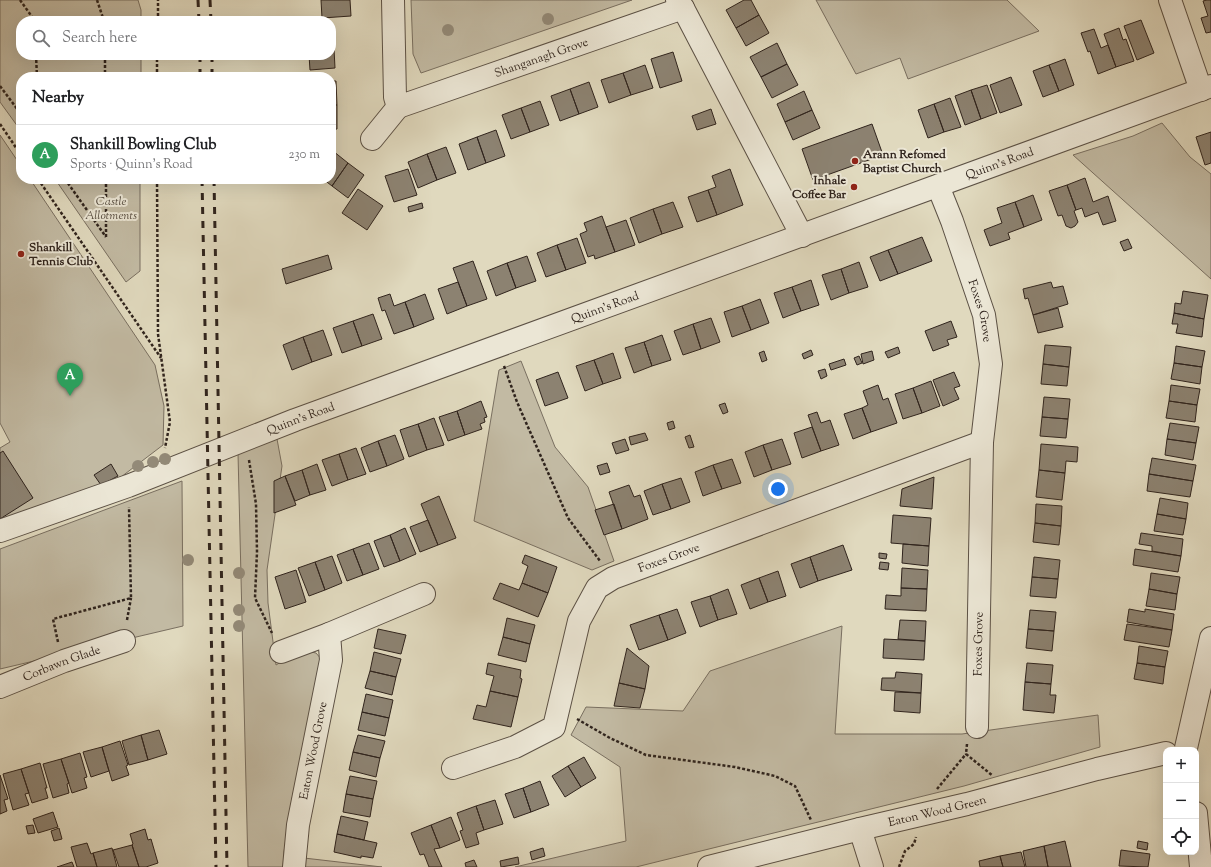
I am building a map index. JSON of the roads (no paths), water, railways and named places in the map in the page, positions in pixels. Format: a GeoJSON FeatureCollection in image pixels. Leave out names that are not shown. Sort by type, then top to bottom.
{"type":"FeatureCollection","features":[{"type":"Feature","properties":{"kind":"street"},"geometry":{"type":"LineString","coordinates":[[372,139],[398,107],[394,97],[393,0]]}},
{"type":"Feature","properties":{"kind":"street"},"geometry":{"type":"LineString","coordinates":[[1170,0],[1206,88]]}},
{"type":"Feature","properties":{"kind":"street","name":"Shanganagh Grove"},"geometry":{"type":"LineString","coordinates":[[398,107],[680,4],[802,236]]}},
{"type":"Feature","properties":{"kind":"street","name":"Quinn's Road"},"geometry":{"type":"LineString","coordinates":[[0,531],[128,486],[295,420],[1206,88]]}},
{"type":"Feature","properties":{"kind":"street","name":"Foxes Grove"},"geometry":{"type":"LineString","coordinates":[[938,186],[952,220],[984,315],[991,364],[982,442],[977,727]]}},
{"type":"Feature","properties":{"kind":"street","name":"Foxes Grove"},"geometry":{"type":"LineString","coordinates":[[452,768],[515,746],[554,727],[579,621],[597,588],[613,578],[982,442]]}},
{"type":"Feature","properties":{"kind":"street"},"geometry":{"type":"LineString","coordinates":[[281,652],[330,634],[424,594]]}},
{"type":"Feature","properties":{"kind":"street","name":"Eaton Wood Grove"},"geometry":{"type":"LineString","coordinates":[[294,867],[298,825],[331,660],[330,634]]}},
{"type":"Feature","properties":{"kind":"street"},"geometry":{"type":"LineString","coordinates":[[1180,747],[1211,638]]}},
{"type":"Feature","properties":{"kind":"street","name":"Corbawn Glade"},"geometry":{"type":"LineString","coordinates":[[0,687],[64,661],[124,641]]}},
{"type":"Feature","properties":{"kind":"street","name":"Eaton Wood Green"},"geometry":{"type":"LineString","coordinates":[[709,867],[1163,754]]}},
{"type":"Feature","properties":{"kind":"street"},"geometry":{"type":"LineString","coordinates":[[1197,819],[1201,867]]}},
{"type":"Feature","properties":{"kind":"street"},"geometry":{"type":"LineString","coordinates":[[860,829],[872,867]]}},
{"type":"Feature","properties":{"kind":"railway"},"geometry":{"type":"LineString","coordinates":[[198,0],[199,16]]}},
{"type":"Feature","properties":{"kind":"railway"},"geometry":{"type":"LineString","coordinates":[[210,0],[211,16]]}},
{"type":"Feature","properties":{"kind":"railway"},"geometry":{"type":"LineString","coordinates":[[200,60],[200,72]]}},
{"type":"Feature","properties":{"kind":"railway"},"geometry":{"type":"LineString","coordinates":[[212,60],[212,72]]}},
{"type":"Feature","properties":{"kind":"railway"},"geometry":{"type":"LineString","coordinates":[[202,184],[216,867]]}},
{"type":"Feature","properties":{"kind":"railway"},"geometry":{"type":"LineString","coordinates":[[214,184],[227,867]]}},
{"type":"Feature","properties":{"kind":"place","name":"Arann Refomed Baptist Church"},"geometry":{"type":"Point","coordinates":[855,161]}},
{"type":"Feature","properties":{"kind":"place","name":"Inhale Coffee Bar"},"geometry":{"type":"Point","coordinates":[854,187]}},
{"type":"Feature","properties":{"kind":"place","name":"Shankill Tennis Club"},"geometry":{"type":"Point","coordinates":[21,254]}},
{"type":"Feature","properties":{"kind":"place","name":"Shankill Bowling Club"},"geometry":{"type":"Point","coordinates":[70,396]}},
{"type":"Feature","properties":{"kind":"park label","name":"Castle Allotments"},"geometry":{"type":"Point","coordinates":[111,208]}}]}
